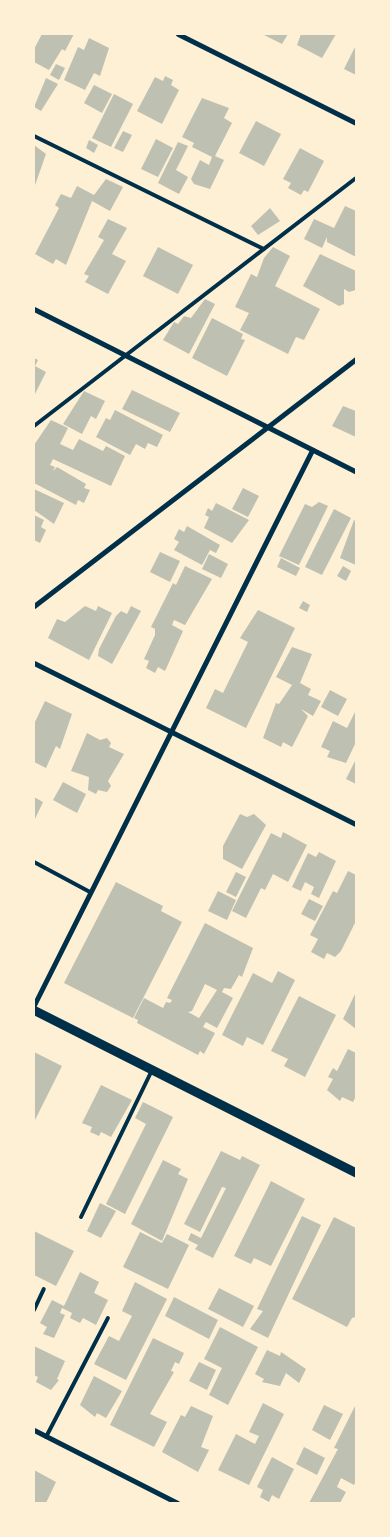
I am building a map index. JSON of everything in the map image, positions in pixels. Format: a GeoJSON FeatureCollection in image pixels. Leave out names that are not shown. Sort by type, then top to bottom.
{"type":"FeatureCollection","features":[{"type":"Feature","properties":{"kind":"street"},"geometry":{"type":"LineString","coordinates":[[178,34],[356,123]]}},
{"type":"Feature","properties":{"kind":"street"},"geometry":{"type":"LineString","coordinates":[[34,310],[356,472]]}},
{"type":"Feature","properties":{"kind":"street"},"geometry":{"type":"LineString","coordinates":[[34,606],[356,360]]}},
{"type":"Feature","properties":{"kind":"street"},"geometry":{"type":"LineString","coordinates":[[34,1005],[312,450]]}},
{"type":"Feature","properties":{"kind":"street"},"geometry":{"type":"LineString","coordinates":[[34,663],[356,824]]}},
{"type":"Feature","properties":{"kind":"street"},"geometry":{"type":"LineString","coordinates":[[34,1010],[356,1173]]}},
{"type":"Feature","properties":{"kind":"street"},"geometry":{"type":"LineString","coordinates":[[34,1430],[177,1503]]}},
{"type":"Feature","properties":{"kind":"lane"},"geometry":{"type":"LineString","coordinates":[[34,136],[264,249]]}},
{"type":"Feature","properties":{"kind":"lane"},"geometry":{"type":"LineString","coordinates":[[34,426],[356,178]]}},
{"type":"Feature","properties":{"kind":"lane"},"geometry":{"type":"LineString","coordinates":[[34,862],[90,892]]}},
{"type":"Feature","properties":{"kind":"lane"},"geometry":{"type":"LineString","coordinates":[[81,1217],[152,1070]]}},
{"type":"Feature","properties":{"kind":"lane"},"geometry":{"type":"LineString","coordinates":[[34,1310],[44,1289]]}},
{"type":"Feature","properties":{"kind":"lane"},"geometry":{"type":"LineString","coordinates":[[46,1437],[108,1318]]}},
{"type":"Feature","properties":{"kind":"building"},"geometry":{"type":"Polygon","coordinates":[[[42,34],[74,34],[65,51],[62,49],[49,70],[34,62],[34,49],[42,34]]]}},
{"type":"Feature","properties":{"kind":"building"},"geometry":{"type":"Polygon","coordinates":[[[262,34],[288,34],[282,44],[262,34]]]}},
{"type":"Feature","properties":{"kind":"building"},"geometry":{"type":"Polygon","coordinates":[[[301,34],[336,34],[322,58],[297,45],[301,34]]]}},
{"type":"Feature","properties":{"kind":"building"},"geometry":{"type":"Polygon","coordinates":[[[89,38],[109,48],[100,76],[94,73],[85,90],[64,80],[78,47],[84,50],[89,38]]]}},
{"type":"Feature","properties":{"kind":"building"},"geometry":{"type":"Polygon","coordinates":[[[356,45],[356,75],[344,69],[356,45]]]}},
{"type":"Feature","properties":{"kind":"building"},"geometry":{"type":"Polygon","coordinates":[[[56,64],[65,68],[59,80],[50,75],[56,64]]]}},
{"type":"Feature","properties":{"kind":"building"},"geometry":{"type":"Polygon","coordinates":[[[165,76],[173,80],[171,85],[179,90],[162,124],[137,111],[155,77],[163,81],[165,76]]]}},
{"type":"Feature","properties":{"kind":"building"},"geometry":{"type":"Polygon","coordinates":[[[46,78],[58,84],[41,111],[34,107],[46,78]]]}},
{"type":"Feature","properties":{"kind":"building"},"geometry":{"type":"Polygon","coordinates":[[[94,85],[112,94],[102,113],[84,103],[94,85]]]}},
{"type":"Feature","properties":{"kind":"building"},"geometry":{"type":"Polygon","coordinates":[[[114,94],[133,104],[111,147],[92,138],[114,94]]]}},
{"type":"Feature","properties":{"kind":"building"},"geometry":{"type":"Polygon","coordinates":[[[202,98],[229,108],[224,118],[232,123],[215,156],[224,160],[210,189],[194,184],[191,179],[200,160],[209,165],[212,157],[192,147],[194,143],[182,137],[202,98]]]}},
{"type":"Feature","properties":{"kind":"building"},"geometry":{"type":"Polygon","coordinates":[[[256,121],[281,134],[264,166],[239,153],[256,121]]]}},
{"type":"Feature","properties":{"kind":"building"},"geometry":{"type":"Polygon","coordinates":[[[123,131],[132,135],[123,152],[114,148],[123,131]]]}},
{"type":"Feature","properties":{"kind":"building"},"geometry":{"type":"Polygon","coordinates":[[[156,139],[173,148],[158,177],[141,169],[156,139]]]}},
{"type":"Feature","properties":{"kind":"building"},"geometry":{"type":"Polygon","coordinates":[[[89,140],[98,145],[94,153],[86,148],[89,140]]]}},
{"type":"Feature","properties":{"kind":"building"},"geometry":{"type":"Polygon","coordinates":[[[178,142],[188,146],[176,170],[188,177],[179,194],[158,183],[178,142]]]}},
{"type":"Feature","properties":{"kind":"building"},"geometry":{"type":"Polygon","coordinates":[[[34,145],[46,154],[34,188],[34,145]]]}},
{"type":"Feature","properties":{"kind":"building"},"geometry":{"type":"Polygon","coordinates":[[[300,148],[324,161],[308,192],[304,190],[301,195],[288,188],[291,183],[283,179],[300,148]]]}},
{"type":"Feature","properties":{"kind":"building"},"geometry":{"type":"Polygon","coordinates":[[[106,179],[123,187],[110,211],[92,201],[66,265],[56,259],[53,264],[35,254],[59,208],[55,205],[61,194],[71,198],[77,186],[94,195],[106,179]]]}},
{"type":"Feature","properties":{"kind":"building"},"geometry":{"type":"Polygon","coordinates":[[[345,206],[356,211],[356,257],[327,242],[327,237],[322,248],[304,239],[314,219],[334,228],[345,206]]]}},
{"type":"Feature","properties":{"kind":"building"},"geometry":{"type":"Polygon","coordinates":[[[270,208],[280,221],[258,235],[251,226],[270,208]]]}},
{"type":"Feature","properties":{"kind":"building"},"geometry":{"type":"Polygon","coordinates":[[[108,219],[127,228],[112,254],[126,261],[108,294],[85,282],[89,276],[84,274],[104,240],[98,237],[108,219]]]}},
{"type":"Feature","properties":{"kind":"building"},"geometry":{"type":"Polygon","coordinates":[[[158,247],[193,265],[178,294],[143,276],[158,247]]]}},
{"type":"Feature","properties":{"kind":"building"},"geometry":{"type":"Polygon","coordinates":[[[273,247],[290,256],[275,286],[320,309],[304,340],[296,337],[288,354],[240,330],[249,313],[235,307],[251,274],[257,277],[264,258],[273,247]]]}},
{"type":"Feature","properties":{"kind":"building"},"geometry":{"type":"Polygon","coordinates":[[[320,254],[356,271],[356,290],[349,292],[344,289],[344,304],[339,306],[303,286],[320,254]]]}},
{"type":"Feature","properties":{"kind":"building"},"geometry":{"type":"Polygon","coordinates":[[[205,299],[215,304],[189,354],[163,340],[174,322],[178,324],[184,316],[191,318],[205,299]]]}},
{"type":"Feature","properties":{"kind":"building"},"geometry":{"type":"Polygon","coordinates":[[[212,318],[243,334],[241,339],[245,340],[227,376],[192,358],[212,318]]]}},
{"type":"Feature","properties":{"kind":"building"},"geometry":{"type":"Polygon","coordinates":[[[34,358],[38,360],[35,366],[46,372],[34,396],[34,358]]]}},
{"type":"Feature","properties":{"kind":"building"},"geometry":{"type":"Polygon","coordinates":[[[132,390],[180,413],[170,432],[122,409],[132,390]]]}},
{"type":"Feature","properties":{"kind":"building"},"geometry":{"type":"Polygon","coordinates":[[[84,391],[105,401],[96,419],[91,416],[82,434],[63,424],[84,391]]]}},
{"type":"Feature","properties":{"kind":"building"},"geometry":{"type":"Polygon","coordinates":[[[343,406],[356,411],[356,437],[332,426],[343,406]]]}},
{"type":"Feature","properties":{"kind":"building"},"geometry":{"type":"Polygon","coordinates":[[[115,410],[163,435],[157,447],[148,443],[145,449],[136,444],[130,455],[96,437],[106,418],[110,420],[115,410]]]}},
{"type":"Feature","properties":{"kind":"building"},"geometry":{"type":"Polygon","coordinates":[[[51,420],[68,428],[60,444],[73,450],[79,439],[103,451],[106,446],[125,456],[111,486],[53,459],[50,465],[55,467],[53,471],[57,467],[86,484],[84,488],[90,490],[84,503],[78,500],[76,505],[34,483],[34,445],[51,420]]]}},
{"type":"Feature","properties":{"kind":"building"},"geometry":{"type":"Polygon","coordinates":[[[243,488],[259,496],[248,517],[232,509],[243,488]]]}},
{"type":"Feature","properties":{"kind":"building"},"geometry":{"type":"Polygon","coordinates":[[[34,489],[64,503],[54,524],[34,510],[34,489]]]}},
{"type":"Feature","properties":{"kind":"building"},"geometry":{"type":"Polygon","coordinates":[[[319,502],[328,506],[299,565],[279,556],[305,504],[312,507],[319,502]]]}},
{"type":"Feature","properties":{"kind":"building"},"geometry":{"type":"Polygon","coordinates":[[[216,503],[249,520],[232,543],[204,528],[209,517],[205,515],[208,508],[212,511],[216,503]]]}},
{"type":"Feature","properties":{"kind":"building"},"geometry":{"type":"Polygon","coordinates":[[[334,509],[351,518],[322,575],[305,567],[334,509]]]}},
{"type":"Feature","properties":{"kind":"building"},"geometry":{"type":"Polygon","coordinates":[[[34,515],[44,520],[41,527],[46,530],[40,543],[34,540],[34,515]]]}},
{"type":"Feature","properties":{"kind":"building"},"geometry":{"type":"Polygon","coordinates":[[[354,520],[356,521],[356,565],[340,558],[354,520]]]}},
{"type":"Feature","properties":{"kind":"building"},"geometry":{"type":"Polygon","coordinates":[[[187,526],[220,545],[216,553],[210,550],[202,565],[174,550],[179,542],[174,539],[179,529],[184,532],[187,526]]]}},
{"type":"Feature","properties":{"kind":"building"},"geometry":{"type":"Polygon","coordinates":[[[160,552],[180,561],[170,582],[150,572],[160,552]]]}},
{"type":"Feature","properties":{"kind":"building"},"geometry":{"type":"Polygon","coordinates":[[[209,554],[228,564],[221,578],[202,569],[209,554]]]}},
{"type":"Feature","properties":{"kind":"building"},"geometry":{"type":"Polygon","coordinates":[[[281,558],[300,568],[296,576],[277,567],[281,558]]]}},
{"type":"Feature","properties":{"kind":"building"},"geometry":{"type":"Polygon","coordinates":[[[185,566],[212,579],[185,625],[174,620],[172,625],[183,631],[165,671],[158,667],[155,673],[146,668],[149,661],[144,659],[155,635],[155,629],[151,627],[173,583],[176,585],[185,566]]]}},
{"type":"Feature","properties":{"kind":"building"},"geometry":{"type":"Polygon","coordinates":[[[343,566],[351,571],[346,581],[337,576],[343,566]]]}},
{"type":"Feature","properties":{"kind":"building"},"geometry":{"type":"Polygon","coordinates":[[[303,601],[310,605],[307,612],[299,608],[303,601]]]}},
{"type":"Feature","properties":{"kind":"building"},"geometry":{"type":"Polygon","coordinates":[[[85,606],[96,611],[98,606],[112,613],[89,660],[48,638],[57,619],[65,622],[85,606]]]}},
{"type":"Feature","properties":{"kind":"building"},"geometry":{"type":"Polygon","coordinates":[[[131,606],[141,611],[112,664],[98,656],[99,649],[116,616],[121,611],[127,614],[131,606]]]}},
{"type":"Feature","properties":{"kind":"building"},"geometry":{"type":"Polygon","coordinates":[[[258,610],[295,628],[246,728],[206,708],[215,689],[223,693],[248,642],[240,638],[258,610]]]}},
{"type":"Feature","properties":{"kind":"building"},"geometry":{"type":"Polygon","coordinates":[[[292,647],[312,654],[300,683],[311,689],[308,695],[321,701],[313,716],[301,709],[308,716],[292,747],[283,742],[281,747],[263,738],[276,703],[279,704],[292,685],[276,677],[292,647]]]}},
{"type":"Feature","properties":{"kind":"building"},"geometry":{"type":"Polygon","coordinates":[[[330,690],[347,699],[338,716],[321,707],[330,690]]]}},
{"type":"Feature","properties":{"kind":"building"},"geometry":{"type":"Polygon","coordinates":[[[45,701],[72,714],[60,749],[56,746],[46,768],[34,762],[34,724],[45,701]]]}},
{"type":"Feature","properties":{"kind":"building"},"geometry":{"type":"Polygon","coordinates":[[[356,710],[356,742],[346,763],[327,757],[330,751],[321,747],[333,721],[347,728],[356,710]]]}},
{"type":"Feature","properties":{"kind":"building"},"geometry":{"type":"Polygon","coordinates":[[[87,733],[100,740],[107,738],[111,743],[109,747],[124,754],[108,781],[111,786],[107,792],[98,790],[96,794],[88,790],[89,777],[71,771],[87,733]]]}},
{"type":"Feature","properties":{"kind":"building"},"geometry":{"type":"Polygon","coordinates":[[[356,759],[356,784],[346,779],[356,759]]]}},
{"type":"Feature","properties":{"kind":"building"},"geometry":{"type":"Polygon","coordinates":[[[63,782],[86,794],[77,813],[53,800],[63,782]]]}},
{"type":"Feature","properties":{"kind":"building"},"geometry":{"type":"Polygon","coordinates":[[[34,797],[43,802],[34,821],[34,797]]]}},
{"type":"Feature","properties":{"kind":"building"},"geometry":{"type":"Polygon","coordinates":[[[240,814],[247,817],[254,814],[266,825],[242,869],[223,859],[223,846],[240,814]]]}},
{"type":"Feature","properties":{"kind":"building"},"geometry":{"type":"Polygon","coordinates":[[[283,832],[307,845],[288,882],[273,874],[265,890],[261,888],[246,918],[232,911],[271,833],[281,838],[283,832]]]}},
{"type":"Feature","properties":{"kind":"building"},"geometry":{"type":"Polygon","coordinates":[[[319,852],[336,861],[319,898],[311,894],[314,887],[305,882],[301,891],[292,887],[308,853],[316,857],[319,852]]]}},
{"type":"Feature","properties":{"kind":"building"},"geometry":{"type":"Polygon","coordinates":[[[348,871],[356,875],[356,921],[341,951],[335,957],[327,953],[324,959],[311,952],[318,939],[310,935],[333,891],[337,893],[348,871]]]}},
{"type":"Feature","properties":{"kind":"building"},"geometry":{"type":"Polygon","coordinates":[[[236,872],[246,877],[236,897],[226,892],[236,872]]]}},
{"type":"Feature","properties":{"kind":"building"},"geometry":{"type":"Polygon","coordinates":[[[116,882],[163,906],[161,911],[182,922],[133,1018],[64,983],[116,882]]]}},
{"type":"Feature","properties":{"kind":"building"},"geometry":{"type":"Polygon","coordinates":[[[218,891],[236,900],[227,920],[208,911],[218,891]]]}},
{"type":"Feature","properties":{"kind":"building"},"geometry":{"type":"Polygon","coordinates":[[[309,899],[323,906],[315,921],[301,914],[309,899]]]}},
{"type":"Feature","properties":{"kind":"building"},"geometry":{"type":"Polygon","coordinates":[[[205,923],[253,948],[242,977],[239,975],[231,989],[224,988],[222,992],[233,998],[217,1028],[206,1022],[203,1027],[215,1033],[204,1054],[200,1051],[198,1055],[137,1023],[138,1020],[134,1018],[144,998],[163,1008],[166,1002],[170,1003],[172,1000],[167,998],[205,923]],[[205,984],[192,1011],[188,1012],[199,1018],[217,990],[205,984]]]}},
{"type":"Feature","properties":{"kind":"building"},"geometry":{"type":"Polygon","coordinates":[[[278,971],[295,980],[263,1045],[247,1037],[243,1046],[222,1035],[253,973],[272,983],[278,971]]]}},
{"type":"Feature","properties":{"kind":"building"},"geometry":{"type":"Polygon","coordinates":[[[356,992],[356,1029],[343,1019],[356,992]]]}},
{"type":"Feature","properties":{"kind":"building"},"geometry":{"type":"Polygon","coordinates":[[[299,996],[336,1015],[305,1077],[284,1066],[288,1059],[271,1051],[299,996]]]}},
{"type":"Feature","properties":{"kind":"building"},"geometry":{"type":"Polygon","coordinates":[[[348,1049],[356,1053],[356,1096],[353,1102],[342,1097],[340,1101],[327,1090],[333,1079],[328,1077],[333,1068],[337,1071],[348,1049]]]}},
{"type":"Feature","properties":{"kind":"building"},"geometry":{"type":"Polygon","coordinates":[[[34,1052],[62,1066],[34,1122],[34,1052]]]}},
{"type":"Feature","properties":{"kind":"building"},"geometry":{"type":"Polygon","coordinates":[[[101,1085],[132,1100],[111,1137],[101,1132],[99,1136],[90,1132],[92,1127],[82,1123],[101,1085]]]}},
{"type":"Feature","properties":{"kind":"building"},"geometry":{"type":"Polygon","coordinates":[[[143,1102],[173,1117],[125,1214],[106,1204],[146,1124],[135,1118],[143,1102]]]}},
{"type":"Feature","properties":{"kind":"building"},"geometry":{"type":"Polygon","coordinates":[[[221,1151],[240,1160],[242,1156],[260,1165],[213,1258],[195,1249],[198,1245],[188,1240],[191,1233],[201,1238],[226,1188],[222,1187],[200,1232],[184,1224],[221,1151]]]}},
{"type":"Feature","properties":{"kind":"building"},"geometry":{"type":"Polygon","coordinates":[[[163,1160],[181,1169],[178,1174],[188,1179],[162,1241],[131,1224],[163,1160]]]}},
{"type":"Feature","properties":{"kind":"building"},"geometry":{"type":"Polygon","coordinates":[[[271,1181],[305,1199],[271,1266],[254,1258],[251,1264],[234,1256],[271,1181]]]}},
{"type":"Feature","properties":{"kind":"building"},"geometry":{"type":"Polygon","coordinates":[[[100,1203],[116,1211],[101,1238],[87,1231],[100,1203]]]}},
{"type":"Feature","properties":{"kind":"building"},"geometry":{"type":"Polygon","coordinates":[[[302,1216],[321,1225],[268,1338],[250,1329],[263,1311],[257,1309],[302,1216]]]}},
{"type":"Feature","properties":{"kind":"building"},"geometry":{"type":"Polygon","coordinates":[[[334,1217],[356,1228],[356,1317],[352,1318],[347,1327],[292,1299],[334,1217]]]}},
{"type":"Feature","properties":{"kind":"building"},"geometry":{"type":"Polygon","coordinates":[[[34,1231],[74,1251],[56,1286],[34,1275],[34,1231]]]}},
{"type":"Feature","properties":{"kind":"building"},"geometry":{"type":"Polygon","coordinates":[[[140,1232],[162,1243],[167,1234],[189,1245],[168,1289],[123,1267],[140,1232]]]}},
{"type":"Feature","properties":{"kind":"building"},"geometry":{"type":"Polygon","coordinates":[[[80,1272],[99,1282],[94,1293],[108,1300],[96,1325],[83,1318],[80,1323],[70,1318],[72,1313],[62,1308],[60,1313],[65,1315],[54,1338],[43,1334],[47,1327],[40,1323],[52,1300],[64,1306],[80,1272]]]}},
{"type":"Feature","properties":{"kind":"building"},"geometry":{"type":"Polygon","coordinates":[[[135,1282],[167,1299],[126,1380],[94,1364],[109,1336],[119,1341],[132,1316],[122,1311],[135,1282]]]}},
{"type":"Feature","properties":{"kind":"building"},"geometry":{"type":"Polygon","coordinates":[[[219,1288],[254,1306],[243,1327],[208,1309],[219,1288]]]}},
{"type":"Feature","properties":{"kind":"building"},"geometry":{"type":"Polygon","coordinates":[[[174,1297],[218,1320],[209,1339],[165,1316],[174,1297]]]}},
{"type":"Feature","properties":{"kind":"building"},"geometry":{"type":"Polygon","coordinates":[[[220,1327],[258,1347],[228,1405],[209,1395],[222,1368],[204,1359],[220,1327]]]}},
{"type":"Feature","properties":{"kind":"building"},"geometry":{"type":"Polygon","coordinates":[[[153,1338],[184,1353],[179,1364],[175,1362],[171,1371],[174,1372],[150,1414],[167,1422],[154,1447],[110,1425],[153,1338]]]}},
{"type":"Feature","properties":{"kind":"building"},"geometry":{"type":"Polygon","coordinates":[[[34,1346],[65,1361],[57,1379],[59,1380],[51,1390],[36,1382],[38,1377],[34,1375],[34,1346]]]}},
{"type":"Feature","properties":{"kind":"building"},"geometry":{"type":"Polygon","coordinates":[[[267,1350],[280,1356],[281,1352],[306,1369],[299,1383],[286,1373],[280,1386],[262,1382],[264,1379],[255,1374],[267,1350]]]}},
{"type":"Feature","properties":{"kind":"building"},"geometry":{"type":"Polygon","coordinates":[[[199,1362],[216,1370],[207,1390],[189,1381],[199,1362]]]}},
{"type":"Feature","properties":{"kind":"building"},"geometry":{"type":"Polygon","coordinates":[[[94,1376],[122,1391],[106,1418],[97,1413],[95,1417],[80,1405],[94,1376]]]}},
{"type":"Feature","properties":{"kind":"building"},"geometry":{"type":"Polygon","coordinates":[[[263,1403],[284,1414],[249,1485],[218,1470],[236,1434],[255,1444],[259,1436],[249,1432],[263,1403]]]}},
{"type":"Feature","properties":{"kind":"building"},"geometry":{"type":"Polygon","coordinates":[[[356,1404],[356,1480],[354,1485],[341,1478],[337,1487],[346,1492],[340,1503],[309,1503],[338,1449],[334,1448],[356,1404]]]}},
{"type":"Feature","properties":{"kind":"building"},"geometry":{"type":"Polygon","coordinates":[[[324,1405],[343,1414],[330,1440],[312,1430],[324,1405]]]}},
{"type":"Feature","properties":{"kind":"building"},"geometry":{"type":"Polygon","coordinates":[[[191,1406],[213,1416],[201,1447],[209,1450],[198,1472],[162,1452],[181,1415],[185,1417],[191,1406]]]}},
{"type":"Feature","properties":{"kind":"building"},"geometry":{"type":"Polygon","coordinates":[[[304,1447],[325,1458],[317,1475],[296,1464],[304,1447]]]}},
{"type":"Feature","properties":{"kind":"building"},"geometry":{"type":"Polygon","coordinates":[[[272,1457],[294,1469],[279,1499],[272,1495],[269,1502],[260,1497],[263,1490],[257,1487],[272,1457]]]}},
{"type":"Feature","properties":{"kind":"building"},"geometry":{"type":"Polygon","coordinates":[[[34,1470],[56,1482],[46,1503],[34,1503],[34,1470]]]}}]}
